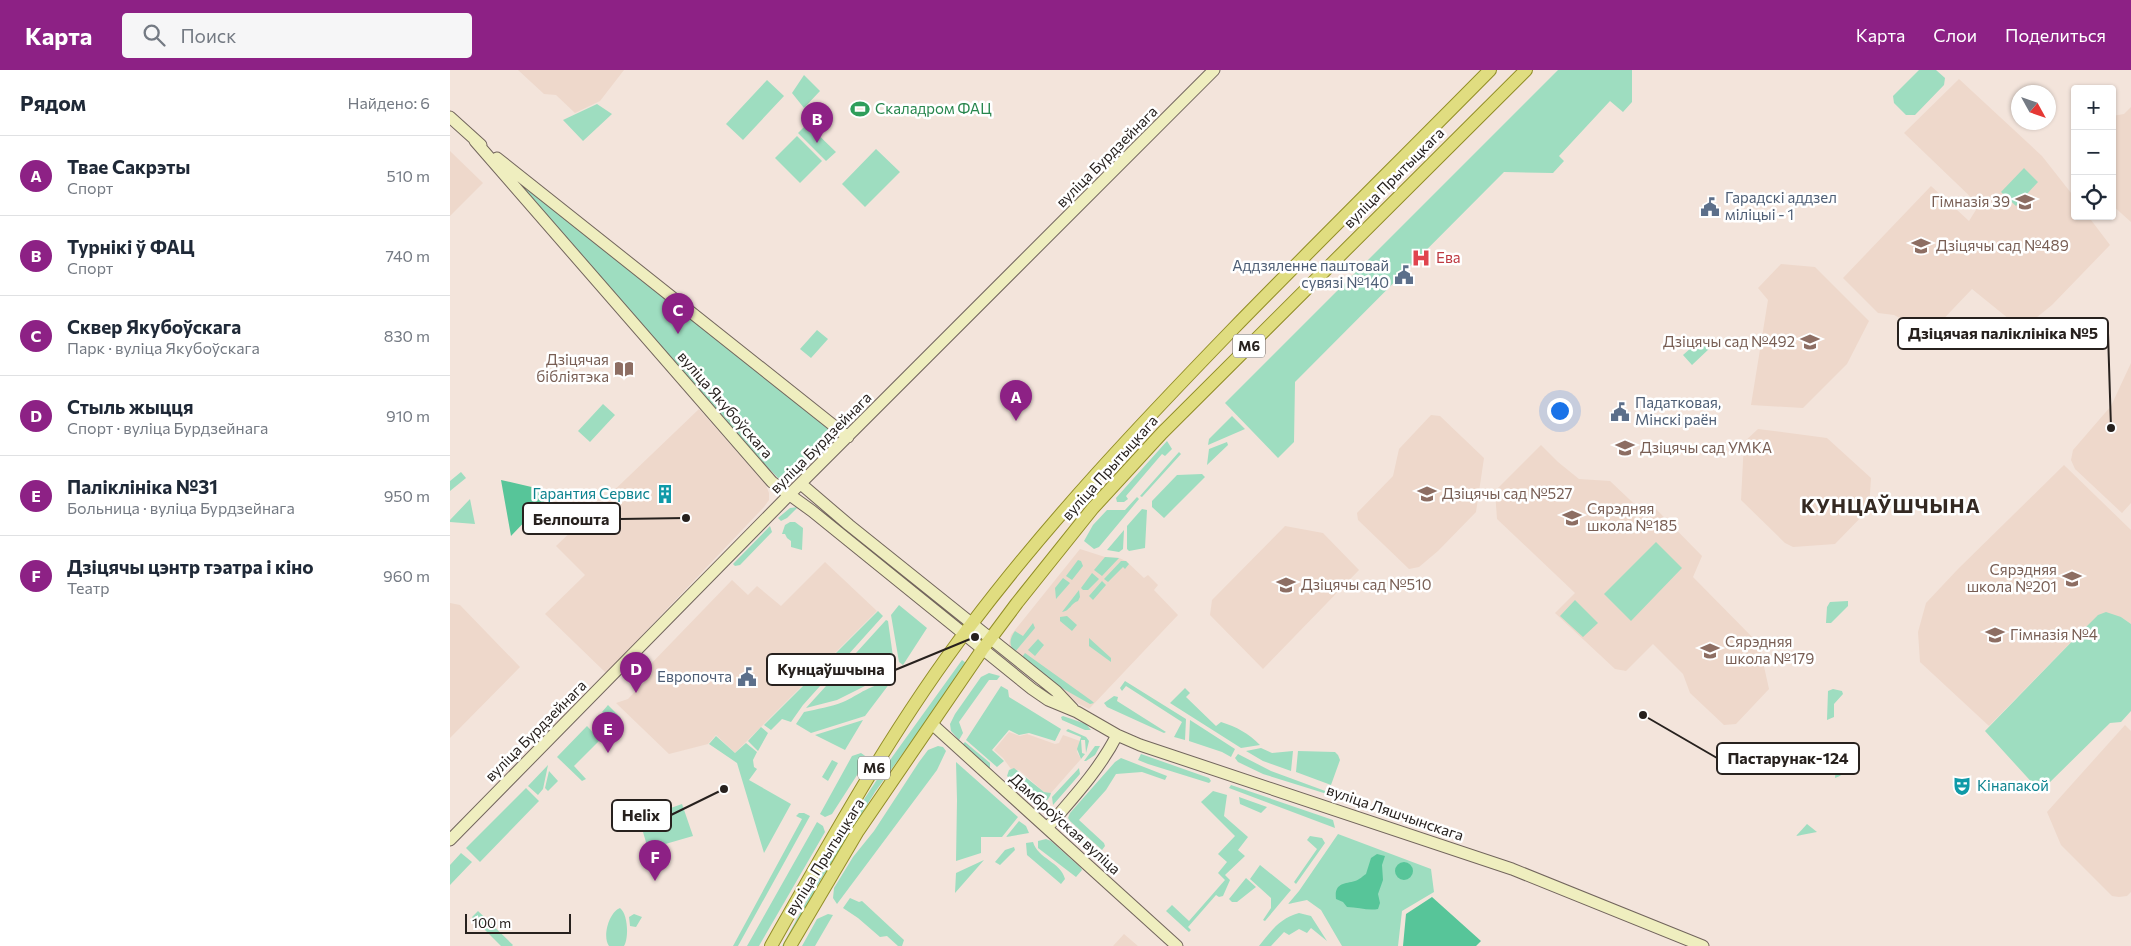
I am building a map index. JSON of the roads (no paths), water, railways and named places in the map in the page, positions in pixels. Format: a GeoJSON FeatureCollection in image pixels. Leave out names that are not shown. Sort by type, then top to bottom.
{"type":"FeatureCollection","features":[{"type":"Feature","properties":{"kind":"main road","name":"вуліца Бурдзейнага"},"geometry":{"type":"LineString","coordinates":[[450,840],[789,495],[1214,70]]}},
{"type":"Feature","properties":{"kind":"main road","name":"вуліца Прытыцкага"},"geometry":{"type":"LineString","coordinates":[[771,946],[859,792],[967,630],[1066,508],[1146,418],[1490,70]]}},
{"type":"Feature","properties":{"kind":"main road","name":"вуліца Прытыцкага"},"geometry":{"type":"LineString","coordinates":[[790,946],[858,831],[982,650],[1093,508],[1162,433],[1526,70]]}},
{"type":"Feature","properties":{"kind":"main road","name":"вуліца Якубоўскага"},"geometry":{"type":"LineString","coordinates":[[450,117],[475,140],[848,437]]}},
{"type":"Feature","properties":{"kind":"main road","name":"вуліца Якубоўскага"},"geometry":{"type":"LineString","coordinates":[[475,140],[772,482],[967,630]]}},
{"type":"Feature","properties":{"kind":"main road"},"geometry":{"type":"LineString","coordinates":[[801,484],[967,630]]}},
{"type":"Feature","properties":{"kind":"main road","name":"вуліца Ляшчынскага"},"geometry":{"type":"LineString","coordinates":[[967,630],[990,639],[1056,691],[1077,712]]}},
{"type":"Feature","properties":{"kind":"main road","name":"вуліца Ляшчынскага"},"geometry":{"type":"LineString","coordinates":[[967,630],[982,650],[1048,700],[1077,712],[1117,735],[1521,872],[1703,946]]}},
{"type":"Feature","properties":{"kind":"main road","name":"Дамброўская вуліца"},"geometry":{"type":"LineString","coordinates":[[932,724],[1177,946]]}},
{"type":"Feature","properties":{"kind":"main road"},"geometry":{"type":"LineString","coordinates":[[1048,828],[1082,788],[1110,749],[1117,735]]}},
{"type":"Feature","properties":{"kind":"place","name":"Скаладром ФАЦ"},"geometry":{"type":"Point","coordinates":[860,109]}},
{"type":"Feature","properties":{"kind":"place","name":"Турнікі ў ФАЦ"},"geometry":{"type":"Point","coordinates":[817,143]}},
{"type":"Feature","properties":{"kind":"place","name":"Гімназія 39"},"geometry":{"type":"Point","coordinates":[2025,202]}},
{"type":"Feature","properties":{"kind":"place","name":"Гарадскі аддзел міліцыі - 1"},"geometry":{"type":"Point","coordinates":[1710,207]}},
{"type":"Feature","properties":{"kind":"place","name":"Дзіцячы сад №489"},"geometry":{"type":"Point","coordinates":[1921,246]}},
{"type":"Feature","properties":{"kind":"place","name":"Ева"},"geometry":{"type":"Point","coordinates":[1421,258]}},
{"type":"Feature","properties":{"kind":"place","name":"Аддзяленне паштовай сувязі №140"},"geometry":{"type":"Point","coordinates":[1404,275]}},
{"type":"Feature","properties":{"kind":"place","name":"Сквер Якубоўскага"},"geometry":{"type":"Point","coordinates":[678,334]}},
{"type":"Feature","properties":{"kind":"place","name":"Дзіцячы сад №492"},"geometry":{"type":"Point","coordinates":[1810,342]}},
{"type":"Feature","properties":{"kind":"place","name":"Дзіцячая бібліятэка"},"geometry":{"type":"Point","coordinates":[624,369]}},
{"type":"Feature","properties":{"kind":"place","name":"Падатковая, Мінскі раён"},"geometry":{"type":"Point","coordinates":[1620,412]}},
{"type":"Feature","properties":{"kind":"place","name":"Твае Сакрэты"},"geometry":{"type":"Point","coordinates":[1016,421]}},
{"type":"Feature","properties":{"kind":"place","name":"Дзіцячая паліклініка №5"},"geometry":{"type":"Point","coordinates":[2111,428]}},
{"type":"Feature","properties":{"kind":"place","name":"Дзіцячы сад УМКА"},"geometry":{"type":"Point","coordinates":[1625,448]}},
{"type":"Feature","properties":{"kind":"place","name":"Гарантия Сервис"},"geometry":{"type":"Point","coordinates":[665,494]}},
{"type":"Feature","properties":{"kind":"place","name":"Дзіцячы сад №527"},"geometry":{"type":"Point","coordinates":[1427,494]}},
{"type":"Feature","properties":{"kind":"place","name":"Белпошта"},"geometry":{"type":"Point","coordinates":[686,518]}},
{"type":"Feature","properties":{"kind":"place","name":"Сярэдняя школа №185"},"geometry":{"type":"Point","coordinates":[1572,518]}},
{"type":"Feature","properties":{"kind":"place","name":"Сярэдняя школа №201"},"geometry":{"type":"Point","coordinates":[2072,579]}},
{"type":"Feature","properties":{"kind":"place","name":"Дзіцячы сад №510"},"geometry":{"type":"Point","coordinates":[1286,585]}},
{"type":"Feature","properties":{"kind":"place","name":"Гімназія №4"},"geometry":{"type":"Point","coordinates":[1995,635]}},
{"type":"Feature","properties":{"kind":"place","name":"Кунцаўшчына"},"geometry":{"type":"Point","coordinates":[975,637]}},
{"type":"Feature","properties":{"kind":"place","name":"Сярэдняя школа №179"},"geometry":{"type":"Point","coordinates":[1710,651]}},
{"type":"Feature","properties":{"kind":"place","name":"Европочта"},"geometry":{"type":"Point","coordinates":[747,677]}},
{"type":"Feature","properties":{"kind":"place","name":"Стыль жыцця"},"geometry":{"type":"Point","coordinates":[636,693]}},
{"type":"Feature","properties":{"kind":"place","name":"Пастарунак-124"},"geometry":{"type":"Point","coordinates":[1643,715]}},
{"type":"Feature","properties":{"kind":"place","name":"Паліклініка №31"},"geometry":{"type":"Point","coordinates":[608,753]}},
{"type":"Feature","properties":{"kind":"place","name":"Кінапакой"},"geometry":{"type":"Point","coordinates":[1962,786]}},
{"type":"Feature","properties":{"kind":"place","name":"Helix"},"geometry":{"type":"Point","coordinates":[724,789]}},
{"type":"Feature","properties":{"kind":"place","name":"Дзіцячы цэнтр тэатра і кіно"},"geometry":{"type":"Point","coordinates":[655,881]}},
{"type":"Feature","properties":{"kind":"district","name":"КУНЦАЎШЧЫНА"},"geometry":{"type":"Point","coordinates":[1891,506]}}]}
